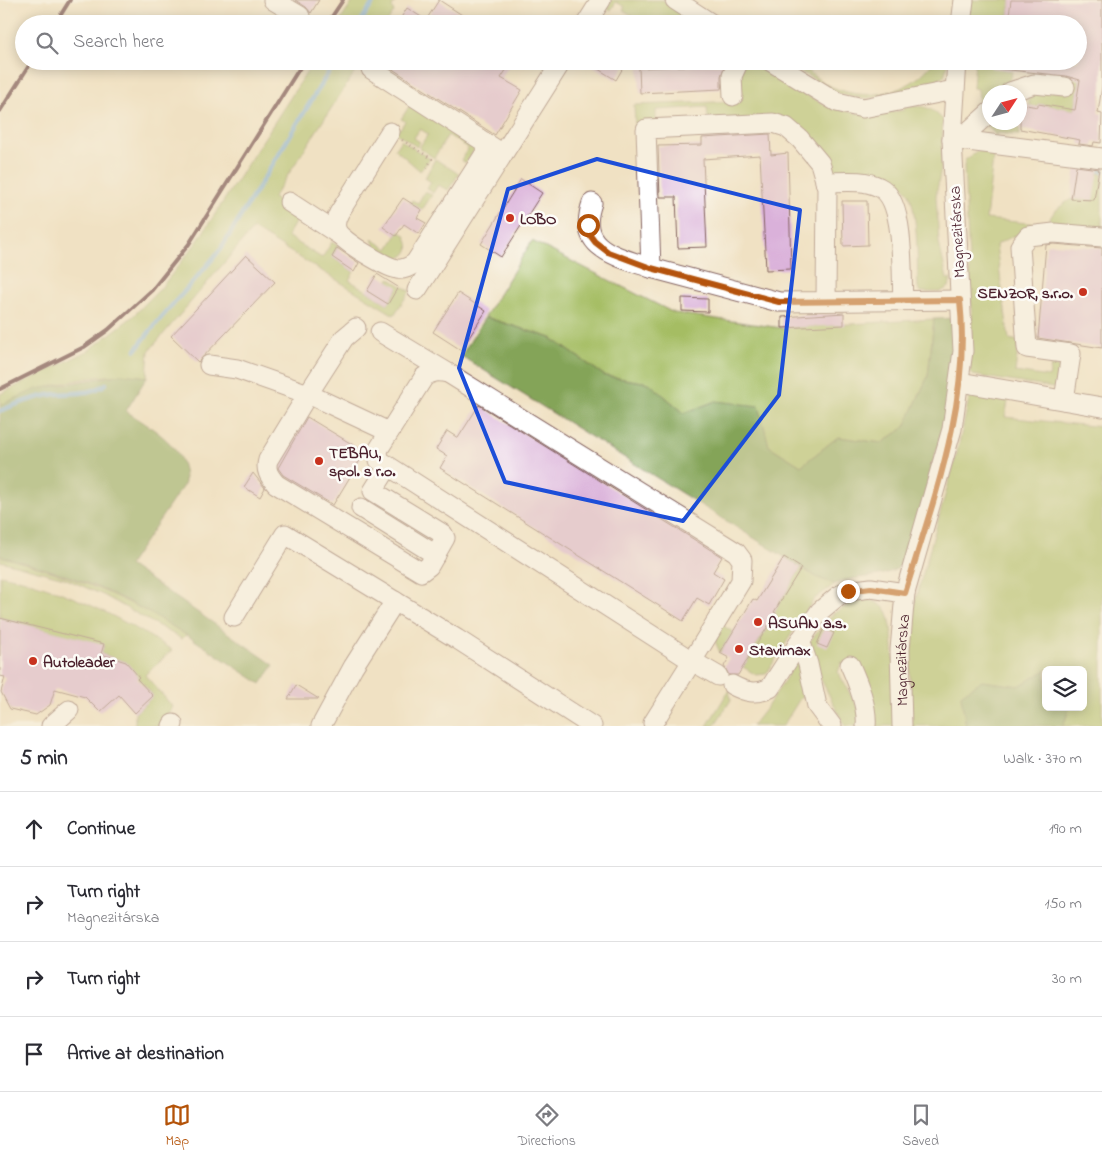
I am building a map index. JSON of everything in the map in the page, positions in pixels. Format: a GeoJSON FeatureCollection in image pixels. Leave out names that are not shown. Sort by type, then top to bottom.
{"type":"FeatureCollection","features":[{"type":"Feature","properties":{"kind":"street"},"geometry":{"type":"LineString","coordinates":[[274,0],[298,15]]}},
{"type":"Feature","properties":{"kind":"street"},"geometry":{"type":"LineString","coordinates":[[592,15],[601,0]]}},
{"type":"Feature","properties":{"kind":"street"},"geometry":{"type":"LineString","coordinates":[[675,0],[695,15]]}},
{"type":"Feature","properties":{"kind":"street"},"geometry":{"type":"LineString","coordinates":[[963,15],[964,0]]}},
{"type":"Feature","properties":{"kind":"street"},"geometry":{"type":"LineString","coordinates":[[371,70],[496,150]]}},
{"type":"Feature","properties":{"kind":"street"},"geometry":{"type":"LineString","coordinates":[[289,202],[390,267],[409,268],[415,263],[555,70]]}},
{"type":"Feature","properties":{"kind":"street"},"geometry":{"type":"LineString","coordinates":[[733,96],[732,76],[735,70]]}},
{"type":"Feature","properties":{"kind":"street"},"geometry":{"type":"LineString","coordinates":[[785,70],[838,102],[863,108],[954,90]]}},
{"type":"Feature","properties":{"kind":"street","name":"Magnezitárska"},"geometry":{"type":"LineString","coordinates":[[902,726],[900,650],[905,593],[942,471],[952,429],[963,351],[954,90],[956,70]]}},
{"type":"Feature","properties":{"kind":"street"},"geometry":{"type":"LineString","coordinates":[[1027,86],[1034,84],[1065,87]]}},
{"type":"Feature","properties":{"kind":"street"},"geometry":{"type":"LineString","coordinates":[[956,139],[982,118]]}},
{"type":"Feature","properties":{"kind":"street"},"geometry":{"type":"LineString","coordinates":[[651,268],[646,129],[751,122],[773,123],[786,127],[812,150],[820,163],[825,182],[826,301]]}},
{"type":"Feature","properties":{"kind":"street"},"geometry":{"type":"LineString","coordinates":[[338,234],[335,221],[339,213],[390,132]]}},
{"type":"Feature","properties":{"kind":"street"},"geometry":{"type":"LineString","coordinates":[[956,139],[1102,158]]}},
{"type":"Feature","properties":{"kind":"street"},"geometry":{"type":"LineString","coordinates":[[417,290],[496,150]]}},
{"type":"Feature","properties":{"kind":"street"},"geometry":{"type":"LineString","coordinates":[[825,182],[862,182],[878,186],[888,192],[898,216],[903,300]]}},
{"type":"Feature","properties":{"kind":"street"},"geometry":{"type":"LineString","coordinates":[[592,203],[588,225],[589,234],[595,242],[608,252],[651,268],[779,302],[960,300]]}},
{"type":"Feature","properties":{"kind":"street"},"geometry":{"type":"LineString","coordinates":[[1064,400],[1071,354],[1027,348],[1020,246],[1028,236],[1041,233],[1102,237]]}},
{"type":"Feature","properties":{"kind":"street"},"geometry":{"type":"LineString","coordinates":[[356,328],[344,338],[308,394],[268,460],[267,471],[276,484],[421,572],[429,566],[446,538],[443,534],[373,491]]}},
{"type":"Feature","properties":{"kind":"street"},"geometry":{"type":"LineString","coordinates":[[380,332],[736,552],[742,560],[742,581],[653,723]]}},
{"type":"Feature","properties":{"kind":"street"},"geometry":{"type":"LineString","coordinates":[[209,365],[237,368],[308,394],[389,432]]}},
{"type":"Feature","properties":{"kind":"street"},"geometry":{"type":"LineString","coordinates":[[448,373],[438,371],[424,377],[378,450],[377,456],[388,467],[725,681],[751,692],[760,692],[770,688],[820,611],[843,593],[871,588],[905,593]]}},
{"type":"Feature","properties":{"kind":"street"},"geometry":{"type":"LineString","coordinates":[[960,382],[1102,407]]}},
{"type":"Feature","properties":{"kind":"street"},"geometry":{"type":"LineString","coordinates":[[348,528],[388,467]]}},
{"type":"Feature","properties":{"kind":"street"},"geometry":{"type":"LineString","coordinates":[[361,508],[436,555]]}},
{"type":"Feature","properties":{"kind":"street"},"geometry":{"type":"LineString","coordinates":[[234,617],[284,534],[395,601],[592,726]]}},
{"type":"Feature","properties":{"kind":"street"},"geometry":{"type":"LineString","coordinates":[[321,726],[353,668],[395,601]]}},
{"type":"Feature","properties":{"kind":"street"},"geometry":{"type":"LineString","coordinates":[[800,640],[808,664],[817,706],[832,726]]}},
{"type":"Feature","properties":{"kind":"street"},"geometry":{"type":"LineString","coordinates":[[850,665],[859,688],[867,719],[866,726]]}},
{"type":"Feature","properties":{"kind":"street"},"geometry":{"type":"LineString","coordinates":[[51,726],[69,710]]}},
{"type":"Feature","properties":{"kind":"path"},"geometry":{"type":"LineString","coordinates":[[390,132],[432,159],[426,168]]}},
{"type":"Feature","properties":{"kind":"highlighted area"},"geometry":{"type":"Polygon","coordinates":[[[597,159],[800,210],[779,395],[683,521],[505,482],[459,368],[508,189],[597,159]]]}},
{"type":"Feature","properties":{"kind":"green space"},"geometry":{"type":"Polygon","coordinates":[[[354,0],[398,0],[392,6],[394,12],[392,15],[344,15],[354,0]]]}},
{"type":"Feature","properties":{"kind":"green space"},"geometry":{"type":"Polygon","coordinates":[[[612,0],[663,0],[685,15],[631,15],[623,10],[625,7],[616,2],[611,10],[607,8],[612,0]]]}},
{"type":"Feature","properties":{"kind":"green space"},"geometry":{"type":"Polygon","coordinates":[[[970,0],[1011,0],[1009,15],[968,15],[970,0]]]}},
{"type":"Feature","properties":{"kind":"green space"},"geometry":{"type":"Polygon","coordinates":[[[308,70],[356,70],[273,198],[300,215],[287,236],[322,258],[332,242],[338,246],[332,257],[354,272],[349,280],[388,304],[398,288],[388,281],[389,278],[410,291],[394,315],[253,229],[149,351],[147,377],[129,375],[110,376],[72,381],[0,405],[0,394],[88,351],[132,317],[161,288],[197,242],[308,70]]]}},
{"type":"Feature","properties":{"kind":"green space"},"geometry":{"type":"Polygon","coordinates":[[[741,70],[768,70],[808,96],[841,110],[859,113],[880,113],[904,110],[904,107],[916,106],[930,109],[943,120],[941,168],[936,196],[939,243],[947,279],[951,279],[949,287],[940,292],[920,292],[918,288],[915,219],[909,193],[904,187],[882,181],[837,174],[829,169],[793,128],[708,120],[707,107],[656,110],[656,124],[635,126],[634,105],[742,101],[741,70]]]}},
{"type":"Feature","properties":{"kind":"green space"},"geometry":{"type":"Polygon","coordinates":[[[798,70],[806,70],[826,84],[840,90],[855,94],[870,94],[885,93],[899,88],[912,82],[926,70],[946,70],[944,76],[927,87],[863,99],[840,94],[798,70]]]}},
{"type":"Feature","properties":{"kind":"green space"},"geometry":{"type":"Polygon","coordinates":[[[974,70],[1012,71],[1011,78],[1004,85],[982,85],[982,110],[980,112],[978,89],[973,88],[974,70]]]}},
{"type":"Feature","properties":{"kind":"green space"},"geometry":{"type":"Polygon","coordinates":[[[1069,71],[1081,73],[1075,110],[1038,104],[1038,107],[1029,106],[1029,94],[1042,90],[1067,93],[1069,71]]]}},
{"type":"Feature","properties":{"kind":"green space"},"geometry":{"type":"Polygon","coordinates":[[[410,105],[476,147],[466,163],[461,160],[468,148],[448,135],[434,158],[419,148],[428,134],[420,129],[414,138],[420,142],[417,147],[387,127],[389,123],[400,129],[405,121],[401,119],[410,105]]]}},
{"type":"Feature","properties":{"kind":"green space"},"geometry":{"type":"Polygon","coordinates":[[[991,130],[1020,130],[1019,135],[996,133],[996,136],[991,130]]]}},
{"type":"Feature","properties":{"kind":"green space"},"geometry":{"type":"Polygon","coordinates":[[[401,140],[430,159],[420,171],[395,149],[401,140]]]}},
{"type":"Feature","properties":{"kind":"green space"},"geometry":{"type":"Polygon","coordinates":[[[981,149],[994,150],[986,219],[1048,225],[1051,216],[1056,210],[1071,199],[1082,200],[1098,173],[1102,174],[1102,230],[1048,228],[1023,233],[996,245],[1009,339],[1019,341],[1015,372],[1049,377],[1051,366],[1057,366],[1061,373],[1059,383],[1053,388],[972,375],[970,372],[972,316],[964,167],[965,160],[981,149]]]}},
{"type":"Feature","properties":{"kind":"green space"},"geometry":{"type":"Polygon","coordinates":[[[435,159],[459,174],[448,190],[438,185],[433,193],[427,188],[431,182],[425,178],[435,159]]]}},
{"type":"Feature","properties":{"kind":"green space"},"geometry":{"type":"Polygon","coordinates":[[[425,191],[432,195],[422,210],[410,203],[412,200],[418,203],[425,191]]]}},
{"type":"Feature","properties":{"kind":"green space"},"geometry":{"type":"Polygon","coordinates":[[[399,231],[405,235],[409,247],[405,255],[397,259],[385,255],[376,247],[372,239],[388,249],[399,231]]]}},
{"type":"Feature","properties":{"kind":"green space"},"geometry":{"type":"Polygon","coordinates":[[[532,241],[674,313],[782,328],[934,319],[928,376],[905,427],[882,443],[838,437],[801,466],[769,446],[716,401],[684,413],[649,383],[605,376],[551,338],[485,317],[532,241]]]}},
{"type":"Feature","properties":{"kind":"green space"},"geometry":{"type":"Polygon","coordinates":[[[485,317],[551,338],[605,376],[649,383],[684,413],[716,401],[759,406],[769,446],[801,466],[838,437],[882,443],[905,427],[928,376],[934,319],[954,318],[954,384],[908,559],[892,571],[874,576],[835,584],[818,578],[461,356],[485,317]]]}},
{"type":"Feature","properties":{"kind":"green space"},"geometry":{"type":"Polygon","coordinates":[[[123,374],[147,377],[126,411],[157,432],[174,449],[184,470],[185,483],[129,565],[274,665],[261,684],[186,635],[128,602],[95,586],[68,576],[0,556],[0,405],[37,389],[123,374]]]}},
{"type":"Feature","properties":{"kind":"green space"},"geometry":{"type":"Polygon","coordinates":[[[973,392],[1009,397],[1005,417],[1102,427],[1102,726],[1063,726],[1069,711],[1087,711],[1087,666],[1042,666],[1042,673],[1019,686],[981,681],[961,695],[966,726],[912,726],[909,654],[913,609],[957,453],[970,395],[973,392]]]}},
{"type":"Feature","properties":{"kind":"green space"},"geometry":{"type":"Polygon","coordinates":[[[0,556],[74,579],[96,588],[141,609],[186,635],[182,639],[103,595],[64,578],[0,561],[0,556]]]}},
{"type":"Feature","properties":{"kind":"green space"},"geometry":{"type":"Polygon","coordinates":[[[801,568],[818,578],[835,584],[814,599],[766,674],[756,675],[743,667],[776,614],[774,612],[801,568]]]}},
{"type":"Feature","properties":{"kind":"green space"},"geometry":{"type":"Polygon","coordinates":[[[0,575],[23,580],[68,595],[111,615],[172,650],[145,675],[173,707],[161,726],[135,726],[135,713],[153,696],[126,662],[101,654],[104,645],[0,618],[0,575]]]}},
{"type":"Feature","properties":{"kind":"green space"},"geometry":{"type":"Polygon","coordinates":[[[860,599],[881,605],[887,611],[890,619],[896,726],[868,726],[842,662],[838,672],[862,715],[862,726],[845,726],[812,662],[810,641],[834,613],[860,599]]]}},
{"type":"Feature","properties":{"kind":"green space"},"geometry":{"type":"Polygon","coordinates":[[[722,625],[733,632],[720,653],[715,641],[722,625]]]}},
{"type":"Feature","properties":{"kind":"green space"},"geometry":{"type":"Polygon","coordinates":[[[800,656],[809,684],[783,726],[752,726],[767,707],[800,656]]]}},
{"type":"Feature","properties":{"kind":"green space"},"geometry":{"type":"Polygon","coordinates":[[[1042,672],[1042,711],[1069,711],[1063,726],[966,726],[961,695],[981,681],[1019,686],[1042,672]]]}},
{"type":"Feature","properties":{"kind":"green space"},"geometry":{"type":"Polygon","coordinates":[[[729,690],[731,700],[714,726],[707,726],[729,690]]]}},
{"type":"Feature","properties":{"kind":"building"},"geometry":{"type":"Polygon","coordinates":[[[295,0],[319,0],[311,13],[306,7],[295,0]]]}},
{"type":"Feature","properties":{"kind":"building"},"geometry":{"type":"Polygon","coordinates":[[[439,0],[462,15],[429,15],[439,0]]]}},
{"type":"Feature","properties":{"kind":"building"},"geometry":{"type":"Polygon","coordinates":[[[1011,0],[1102,0],[1102,86],[1098,113],[1102,114],[1101,143],[1094,142],[1093,146],[1079,144],[1080,140],[1025,130],[1027,130],[1027,105],[1038,107],[1038,104],[1075,110],[1080,80],[1066,76],[1010,70],[1087,70],[1087,15],[1009,15],[1011,0]]]}},
{"type":"Feature","properties":{"kind":"building"},"geometry":{"type":"Polygon","coordinates":[[[407,8],[418,15],[403,15],[407,8]]]}},
{"type":"Feature","properties":{"kind":"building"},"geometry":{"type":"Polygon","coordinates":[[[394,70],[506,70],[501,78],[522,90],[495,135],[394,70]]]}},
{"type":"Feature","properties":{"kind":"building"},"geometry":{"type":"Polygon","coordinates":[[[600,70],[622,70],[616,80],[600,70]]]}},
{"type":"Feature","properties":{"kind":"building"},"geometry":{"type":"Polygon","coordinates":[[[639,70],[723,70],[721,89],[640,93],[639,70]]]}},
{"type":"Feature","properties":{"kind":"building"},"geometry":{"type":"Polygon","coordinates":[[[770,134],[771,155],[788,153],[791,269],[766,270],[760,155],[703,159],[707,247],[678,248],[676,197],[660,197],[658,146],[702,145],[702,138],[770,134]]]}},
{"type":"Feature","properties":{"kind":"building"},"geometry":{"type":"Polygon","coordinates":[[[1076,166],[1099,169],[1094,200],[1071,199],[1076,166]]]}},
{"type":"Feature","properties":{"kind":"building"},"geometry":{"type":"Polygon","coordinates":[[[521,179],[542,193],[501,257],[481,244],[521,179]]]}},
{"type":"Feature","properties":{"kind":"building"},"geometry":{"type":"Polygon","coordinates":[[[403,198],[422,210],[417,218],[426,223],[419,234],[404,224],[396,236],[383,227],[403,198]]]}},
{"type":"Feature","properties":{"kind":"building"},"geometry":{"type":"Polygon","coordinates":[[[842,201],[867,201],[868,245],[843,246],[842,201]]]}},
{"type":"Feature","properties":{"kind":"building"},"geometry":{"type":"Polygon","coordinates":[[[1046,245],[1102,248],[1102,348],[1038,338],[1046,245]]]}},
{"type":"Feature","properties":{"kind":"building"},"geometry":{"type":"Polygon","coordinates":[[[337,248],[359,263],[354,272],[332,257],[337,248]]]}},
{"type":"Feature","properties":{"kind":"building"},"geometry":{"type":"Polygon","coordinates":[[[246,255],[275,282],[198,362],[171,336],[246,255]]]}},
{"type":"Feature","properties":{"kind":"building"},"geometry":{"type":"Polygon","coordinates":[[[377,274],[398,287],[388,304],[367,291],[377,274]]]}},
{"type":"Feature","properties":{"kind":"building"},"geometry":{"type":"Polygon","coordinates":[[[458,293],[486,311],[461,350],[433,332],[458,293]]]}},
{"type":"Feature","properties":{"kind":"building"},"geometry":{"type":"Polygon","coordinates":[[[682,298],[708,299],[708,312],[682,311],[682,298]]]}},
{"type":"Feature","properties":{"kind":"building"},"geometry":{"type":"Polygon","coordinates":[[[844,313],[844,325],[782,328],[782,317],[844,313]]]}},
{"type":"Feature","properties":{"kind":"building"},"geometry":{"type":"Polygon","coordinates":[[[479,405],[722,557],[713,572],[724,579],[709,605],[697,598],[683,621],[440,468],[447,456],[436,449],[447,431],[458,438],[479,405]]]}},
{"type":"Feature","properties":{"kind":"building"},"geometry":{"type":"Polygon","coordinates":[[[307,417],[365,452],[333,505],[283,475],[278,468],[307,417]]]}},
{"type":"Feature","properties":{"kind":"building"},"geometry":{"type":"Polygon","coordinates":[[[253,473],[265,488],[260,497],[244,487],[253,473]]]}},
{"type":"Feature","properties":{"kind":"building"},"geometry":{"type":"Polygon","coordinates":[[[784,557],[801,568],[738,675],[729,675],[724,666],[729,658],[720,653],[753,599],[757,601],[784,557]]]}},
{"type":"Feature","properties":{"kind":"building"},"geometry":{"type":"Polygon","coordinates":[[[0,618],[104,644],[101,654],[126,662],[139,677],[137,679],[153,696],[135,713],[119,695],[100,712],[85,697],[55,689],[50,705],[36,715],[10,709],[1,692],[5,677],[0,676],[0,618]]]}},
{"type":"Feature","properties":{"kind":"building"},"geometry":{"type":"Polygon","coordinates":[[[824,628],[834,633],[827,648],[817,644],[824,628]]]}},
{"type":"Feature","properties":{"kind":"building"},"geometry":{"type":"Polygon","coordinates":[[[296,685],[319,699],[288,699],[296,685]]]}},
{"type":"Feature","properties":{"kind":"waterway"},"geometry":{"type":"LineString","coordinates":[[365,15],[375,0]]}},
{"type":"Feature","properties":{"kind":"waterway"},"geometry":{"type":"LineString","coordinates":[[136,350],[156,323],[222,247],[330,70]]}},
{"type":"Feature","properties":{"kind":"waterway"},"geometry":{"type":"LineString","coordinates":[[0,411],[36,398],[86,392],[106,384]]}},
{"type":"Feature","properties":{"kind":"railway"},"geometry":{"type":"LineString","coordinates":[[61,15],[70,0]]}},
{"type":"Feature","properties":{"kind":"railway"},"geometry":{"type":"LineString","coordinates":[[333,15],[343,0]]}},
{"type":"Feature","properties":{"kind":"railway"},"geometry":{"type":"LineString","coordinates":[[0,111],[26,70]]}},
{"type":"Feature","properties":{"kind":"railway"},"geometry":{"type":"LineString","coordinates":[[0,389],[84,347],[108,330],[152,290],[189,244],[298,70]]}},
{"type":"Feature","properties":{"kind":"place","name":"LOBO"},"geometry":{"type":"Point","coordinates":[510,218]}},
{"type":"Feature","properties":{"kind":"place","name":"SENZOR, s.r.o."},"geometry":{"type":"Point","coordinates":[1083,292]}},
{"type":"Feature","properties":{"kind":"place","name":"TEBAU, spol. s r.o."},"geometry":{"type":"Point","coordinates":[319,461]}},
{"type":"Feature","properties":{"kind":"place","name":"ASUAN a.s."},"geometry":{"type":"Point","coordinates":[758,622]}},
{"type":"Feature","properties":{"kind":"place","name":"Stavimax"},"geometry":{"type":"Point","coordinates":[739,649]}},
{"type":"Feature","properties":{"kind":"place","name":"Autoleader"},"geometry":{"type":"Point","coordinates":[33,661]}},
{"type":"Feature","properties":{"kind":"route"},"geometry":{"type":"LineString","coordinates":[[588,225],[589,234],[595,242],[608,252],[651,268],[779,302],[960,300],[963,351],[952,429],[942,471],[905,593],[871,588],[848,591]]}}]}
